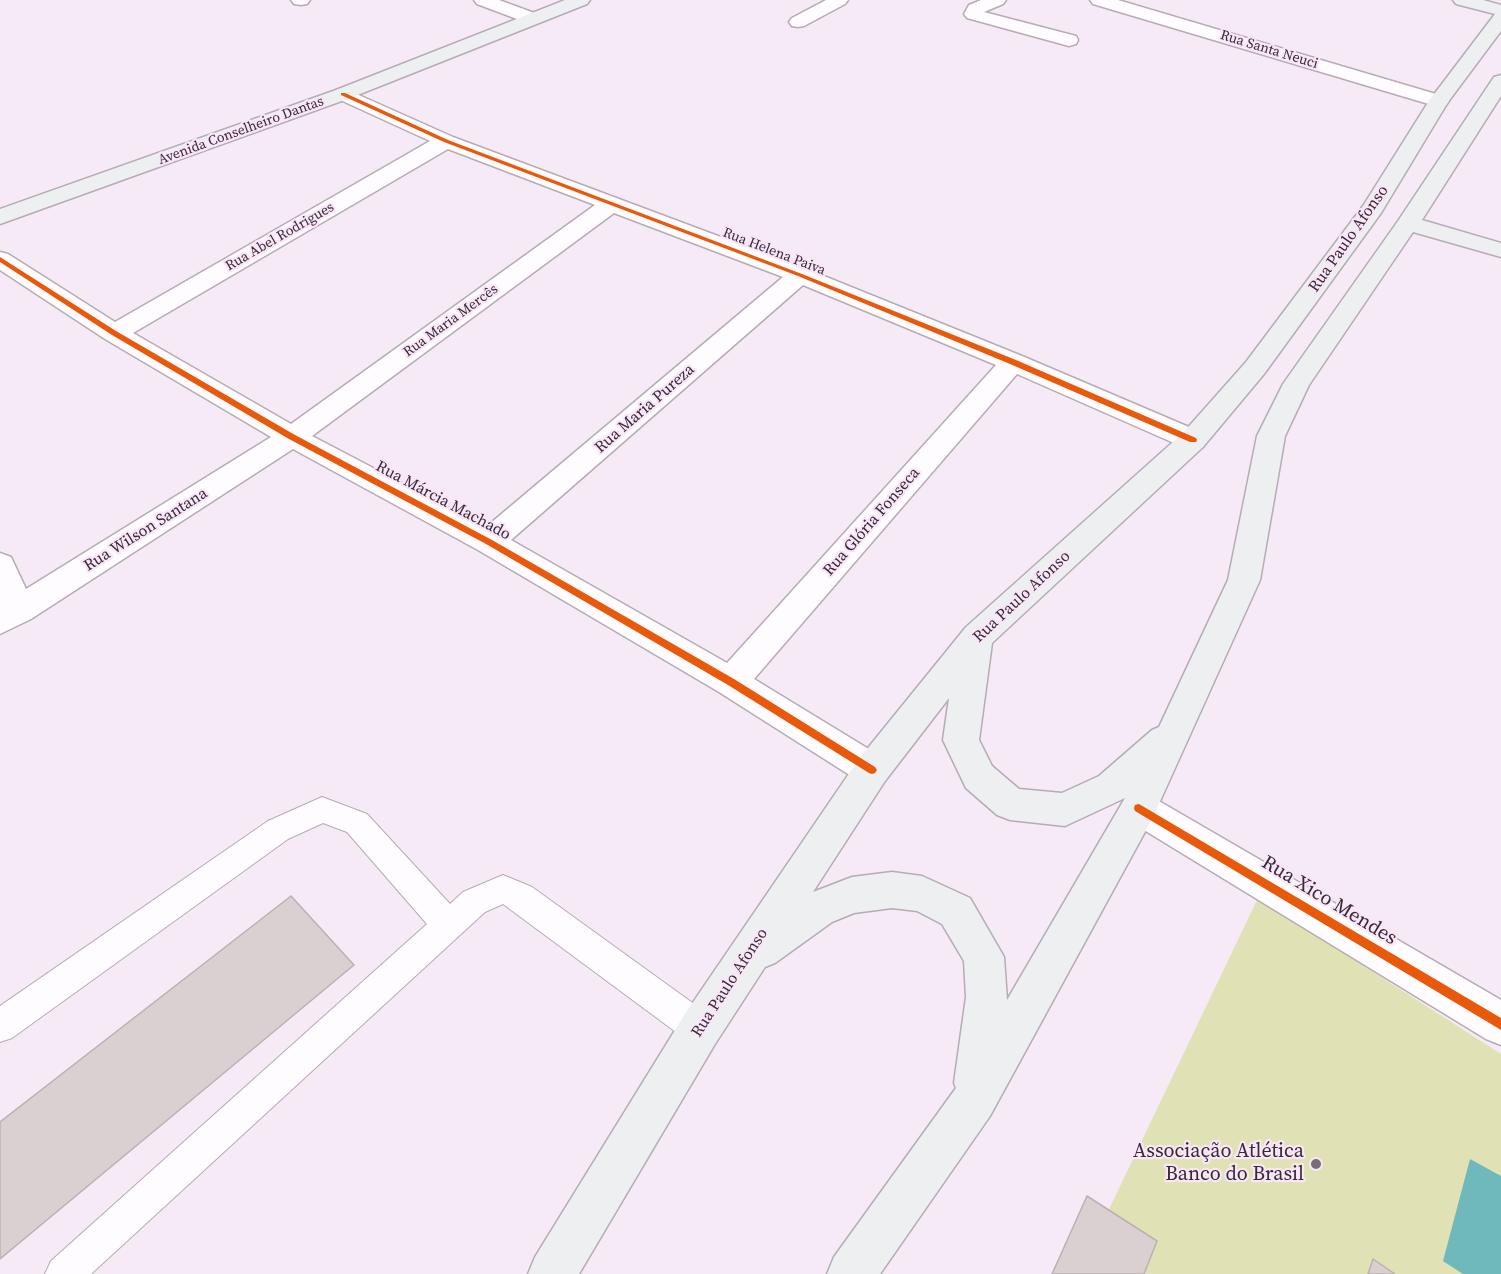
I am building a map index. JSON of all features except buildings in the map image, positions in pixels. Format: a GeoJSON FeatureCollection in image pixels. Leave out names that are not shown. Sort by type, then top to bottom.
{"type":"FeatureCollection","features":[{"type":"Feature","properties":{"kind":"main road","name":"Avenida Conselheiro Dantas"},"geometry":{"type":"LineString","coordinates":[[0,217],[343,94],[581,0]]}},
{"type":"Feature","properties":{"kind":"main road"},"geometry":{"type":"LineString","coordinates":[[1462,0],[1501,10]]}},
{"type":"Feature","properties":{"kind":"main road","name":"Rua Paulo Afonso"},"geometry":{"type":"LineString","coordinates":[[552,1274],[700,1029],[872,770],[978,636],[1193,440],[1255,368],[1373,208],[1439,101],[1501,18]]}},
{"type":"Feature","properties":{"kind":"main road"},"geometry":{"type":"LineString","coordinates":[[850,1274],[974,1100],[1139,808],[1244,579],[1271,436],[1296,384],[1408,223],[1501,81]]}},
{"type":"Feature","properties":{"kind":"main road"},"geometry":{"type":"LineString","coordinates":[[1408,223],[1501,250]]}},
{"type":"Feature","properties":{"kind":"main road"},"geometry":{"type":"LineString","coordinates":[[978,636],[967,690],[961,740],[978,777],[1010,804],[1065,810],[1112,787],[1175,732]]}},
{"type":"Feature","properties":{"kind":"main road"},"geometry":{"type":"LineString","coordinates":[[744,961],[818,909],[852,896],[892,890],[922,894],[956,911],[984,957],[987,997],[974,1100]]}},
{"type":"Feature","properties":{"kind":"street"},"geometry":{"type":"LineString","coordinates":[[483,0],[531,18]]}},
{"type":"Feature","properties":{"kind":"street"},"geometry":{"type":"LineString","coordinates":[[798,22],[839,0]]}},
{"type":"Feature","properties":{"kind":"street"},"geometry":{"type":"LineString","coordinates":[[997,0],[975,9],[973,14],[1070,40]]}},
{"type":"Feature","properties":{"kind":"street","name":"Rua Santa Neuci"},"geometry":{"type":"LineString","coordinates":[[1099,0],[1439,101]]}},
{"type":"Feature","properties":{"kind":"street","name":"Rua Helena Paiva"},"geometry":{"type":"LineString","coordinates":[[343,94],[446,141],[800,275],[1013,362],[1193,440]]}},
{"type":"Feature","properties":{"kind":"street","name":"Rua Abel Rodrigues"},"geometry":{"type":"LineString","coordinates":[[114,333],[446,141]]}},
{"type":"Feature","properties":{"kind":"street","name":"Rua Maria Mercês"},"geometry":{"type":"LineString","coordinates":[[291,437],[610,205]]}},
{"type":"Feature","properties":{"kind":"street","name":"Rua Márcia Machado"},"geometry":{"type":"LineString","coordinates":[[0,259],[114,333],[291,437],[489,542],[731,682],[872,770]]}},
{"type":"Feature","properties":{"kind":"street","name":"Rua Maria Pureza"},"geometry":{"type":"LineString","coordinates":[[489,542],[800,275]]}},
{"type":"Feature","properties":{"kind":"street","name":"Rua Glória Fonseca"},"geometry":{"type":"LineString","coordinates":[[731,682],[1013,362]]}},
{"type":"Feature","properties":{"kind":"street","name":"Rua Wilson Santana"},"geometry":{"type":"LineString","coordinates":[[10,615],[291,437]]}},
{"type":"Feature","properties":{"kind":"street"},"geometry":{"type":"LineString","coordinates":[[0,565],[10,615]]}},
{"type":"Feature","properties":{"kind":"street","name":"Rua Xico Mendes"},"geometry":{"type":"LineString","coordinates":[[1139,808],[1501,1024]]}},
{"type":"Feature","properties":{"kind":"lane"},"geometry":{"type":"LineString","coordinates":[[0,1026],[278,830],[322,810],[357,823],[449,926]]}},
{"type":"Feature","properties":{"kind":"lane"},"geometry":{"type":"LineString","coordinates":[[64,1274],[474,902],[503,889],[521,897],[700,1029]]}},
{"type":"Feature","properties":{"kind":"green space","name":"Associação Atlética Banco do Brasil"},"geometry":{"type":"Polygon","coordinates":[[[1258,898],[1501,1054],[1501,1274],[1078,1274],[1258,898]]]}},
{"type":"Feature","properties":{"kind":"water"},"geometry":{"type":"Polygon","coordinates":[[[1470,1159],[1501,1176],[1501,1274],[1463,1274],[1443,1261],[1470,1159]]]}},
{"type":"Feature","properties":{"kind":"cycle path"},"geometry":{"type":"LineString","coordinates":[[343,94],[446,141],[800,275],[1013,362],[1193,440]]}},
{"type":"Feature","properties":{"kind":"cycle path"},"geometry":{"type":"LineString","coordinates":[[0,259],[114,333],[292,437],[489,542],[731,682],[872,770]]}},
{"type":"Feature","properties":{"kind":"cycle path"},"geometry":{"type":"LineString","coordinates":[[1139,808],[1501,1024]]}},
{"type":"Feature","properties":{"kind":"place","name":"Associação Atlética Banco do Brasil"},"geometry":{"type":"Point","coordinates":[1316,1164]}}]}
